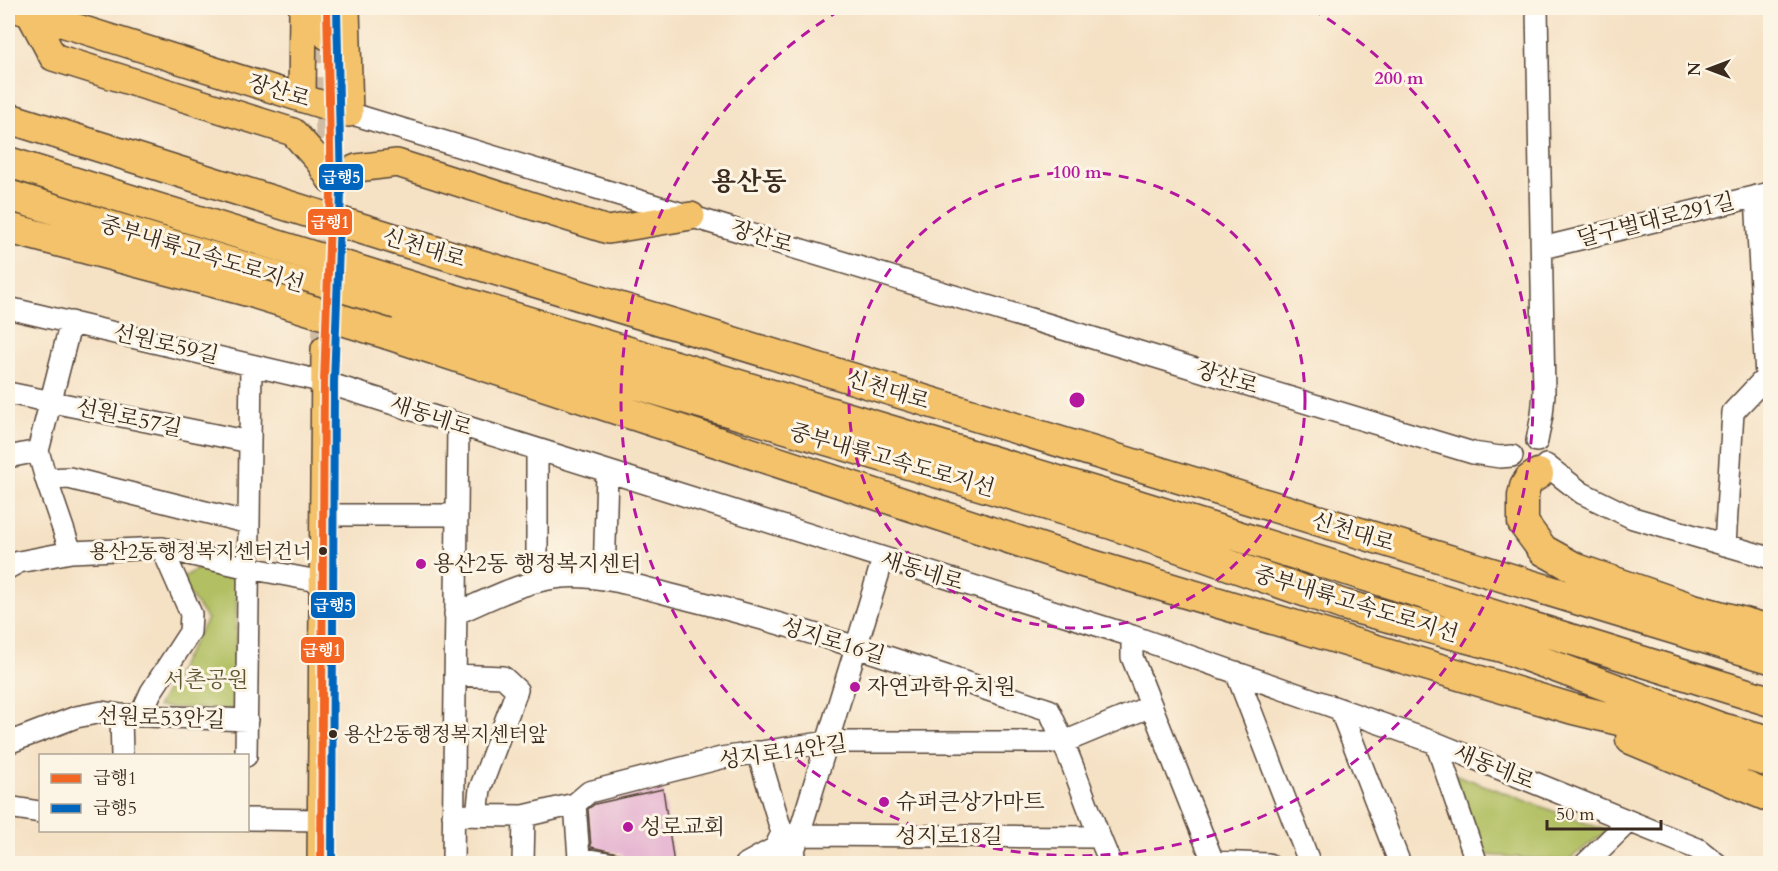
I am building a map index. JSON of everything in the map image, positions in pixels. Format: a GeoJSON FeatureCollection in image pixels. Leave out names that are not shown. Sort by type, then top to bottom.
{"type":"FeatureCollection","features":[{"type":"Feature","properties":{"kind":"highway","name":"신천대로"},"geometry":{"type":"LineString","coordinates":[[8,118],[398,240],[1770,658]]}},
{"type":"Feature","properties":{"kind":"highway","name":"중부내륙고속도로지선"},"geometry":{"type":"LineString","coordinates":[[8,162],[1770,701]]}},
{"type":"Feature","properties":{"kind":"highway","name":"중부내륙고속도로지선"},"geometry":{"type":"LineString","coordinates":[[8,195],[398,314],[1112,524],[1344,605],[1502,647],[1721,728],[1770,741]]}},
{"type":"Feature","properties":{"kind":"highway"},"geometry":{"type":"LineString","coordinates":[[8,228],[248,291],[388,334],[1079,561],[1573,709],[1664,731],[1770,762]]}},
{"type":"Feature","properties":{"kind":"highway"},"geometry":{"type":"LineString","coordinates":[[1542,470],[1529,480],[1525,487],[1523,523],[1543,550],[1576,569],[1693,609],[1770,630]]}},
{"type":"Feature","properties":{"kind":"highway"},"geometry":{"type":"LineString","coordinates":[[1573,709],[1621,735],[1770,797]]}},
{"type":"Feature","properties":{"kind":"main road"},"geometry":{"type":"LineString","coordinates":[[302,98],[303,8]]}},
{"type":"Feature","properties":{"kind":"main road"},"geometry":{"type":"LineString","coordinates":[[327,8],[327,36]]}},
{"type":"Feature","properties":{"kind":"main road"},"geometry":{"type":"LineString","coordinates":[[346,8],[349,113]]}},
{"type":"Feature","properties":{"kind":"main road"},"geometry":{"type":"LineString","coordinates":[[21,10],[53,57],[293,132],[319,161],[330,186]]}},
{"type":"Feature","properties":{"kind":"main road","name":"장산로"},"geometry":{"type":"LineString","coordinates":[[21,10],[349,113]]}},
{"type":"Feature","properties":{"kind":"main road"},"geometry":{"type":"LineString","coordinates":[[329,140],[330,186]]}},
{"type":"Feature","properties":{"kind":"main road"},"geometry":{"type":"LineString","coordinates":[[330,186],[357,168],[397,163],[608,230],[691,216]]}},
{"type":"Feature","properties":{"kind":"main road"},"geometry":{"type":"LineString","coordinates":[[321,864],[325,349]]}},
{"type":"Feature","properties":{"kind":"street"},"geometry":{"type":"LineString","coordinates":[[1537,8],[1544,394],[1537,441]]}},
{"type":"Feature","properties":{"kind":"street","name":"장산로"},"geometry":{"type":"LineString","coordinates":[[349,113],[1473,453],[1500,458],[1512,456]]}},
{"type":"Feature","properties":{"kind":"street"},"geometry":{"type":"LineString","coordinates":[[1725,545],[1733,412],[1768,377],[1763,194]]}},
{"type":"Feature","properties":{"kind":"street","name":"달구벌대로291길"},"geometry":{"type":"LineString","coordinates":[[1542,248],[1763,194]]}},
{"type":"Feature","properties":{"kind":"street","name":"선원로59길"},"geometry":{"type":"LineString","coordinates":[[8,308],[324,382]]}},
{"type":"Feature","properties":{"kind":"street"},"geometry":{"type":"LineString","coordinates":[[71,322],[38,451],[71,552]]}},
{"type":"Feature","properties":{"kind":"street"},"geometry":{"type":"LineString","coordinates":[[246,754],[251,365]]}},
{"type":"Feature","properties":{"kind":"street","name":"새동네로"},"geometry":{"type":"LineString","coordinates":[[324,382],[1132,636],[1436,743],[1698,849],[1717,864]]}},
{"type":"Feature","properties":{"kind":"street","name":"선원로57길"},"geometry":{"type":"LineString","coordinates":[[8,393],[250,442]]}},
{"type":"Feature","properties":{"kind":"street"},"geometry":{"type":"LineString","coordinates":[[453,864],[458,424]]}},
{"type":"Feature","properties":{"kind":"street"},"geometry":{"type":"LineString","coordinates":[[1531,439],[1537,441],[1548,453],[1542,470],[1532,475],[1520,472],[1515,468],[1513,451],[1520,442],[1531,439]]}},
{"type":"Feature","properties":{"kind":"street"},"geometry":{"type":"LineString","coordinates":[[537,450],[537,580]]}},
{"type":"Feature","properties":{"kind":"street"},"geometry":{"type":"LineString","coordinates":[[8,457],[38,451]]}},
{"type":"Feature","properties":{"kind":"street"},"geometry":{"type":"LineString","coordinates":[[1542,470],[1633,518],[1770,558]]}},
{"type":"Feature","properties":{"kind":"street"},"geometry":{"type":"LineString","coordinates":[[604,579],[608,472]]}},
{"type":"Feature","properties":{"kind":"street"},"geometry":{"type":"LineString","coordinates":[[46,479],[69,478],[249,523]]}},
{"type":"Feature","properties":{"kind":"street"},"geometry":{"type":"LineString","coordinates":[[323,515],[457,515]]}},
{"type":"Feature","properties":{"kind":"street"},"geometry":{"type":"LineString","coordinates":[[122,754],[130,716],[151,692],[190,632],[191,614],[162,548]]}},
{"type":"Feature","properties":{"kind":"street"},"geometry":{"type":"LineString","coordinates":[[8,568],[19,562],[71,552],[162,548],[323,582]]}},
{"type":"Feature","properties":{"kind":"street"},"geometry":{"type":"LineString","coordinates":[[746,864],[775,848],[790,834],[828,742],[883,559]]}},
{"type":"Feature","properties":{"kind":"street","name":"성지로16길"},"geometry":{"type":"LineString","coordinates":[[456,614],[537,580],[565,577],[604,579],[730,610],[856,647],[1049,710],[1064,742],[1111,864]]}},
{"type":"Feature","properties":{"kind":"street"},"geometry":{"type":"LineString","coordinates":[[1132,636],[1132,657],[1213,863],[1268,864]]}},
{"type":"Feature","properties":{"kind":"street"},"geometry":{"type":"LineString","coordinates":[[1236,672],[1310,864]]}},
{"type":"Feature","properties":{"kind":"street"},"geometry":{"type":"LineString","coordinates":[[455,675],[503,677],[518,690],[480,789],[477,815]]}},
{"type":"Feature","properties":{"kind":"street","name":"성지로14안길"},"geometry":{"type":"LineString","coordinates":[[453,815],[524,816],[575,804],[589,792],[721,758],[828,742],[1064,742],[1151,706]]}},
{"type":"Feature","properties":{"kind":"street"},"geometry":{"type":"LineString","coordinates":[[1340,709],[1400,864]]}},
{"type":"Feature","properties":{"kind":"street","name":"선원로53안길"},"geometry":{"type":"LineString","coordinates":[[8,743],[76,717],[102,711],[130,716],[247,720]]}},
{"type":"Feature","properties":{"kind":"street","name":"새동네로"},"geometry":{"type":"LineString","coordinates":[[1436,743],[1477,864]]}},
{"type":"Feature","properties":{"kind":"street"},"geometry":{"type":"LineString","coordinates":[[758,753],[790,834],[790,864]]}},
{"type":"Feature","properties":{"kind":"street"},"geometry":{"type":"LineString","coordinates":[[575,804],[579,858],[614,864]]}},
{"type":"Feature","properties":{"kind":"street"},"geometry":{"type":"LineString","coordinates":[[8,807],[39,812]]}},
{"type":"Feature","properties":{"kind":"street"},"geometry":{"type":"LineString","coordinates":[[523,864],[524,816]]}},
{"type":"Feature","properties":{"kind":"street"},"geometry":{"type":"LineString","coordinates":[[249,819],[321,820]]}},
{"type":"Feature","properties":{"kind":"street"},"geometry":{"type":"LineString","coordinates":[[1584,864],[1629,821]]}},
{"type":"Feature","properties":{"kind":"street","name":"성지로18길"},"geometry":{"type":"LineString","coordinates":[[790,834],[1099,837]]}},
{"type":"Feature","properties":{"kind":"green space","name":"서촌공원"},"geometry":{"type":"Polygon","coordinates":[[[217,557],[237,580],[234,710],[157,707],[207,619],[179,580],[217,557]]]}},
{"type":"Feature","properties":{"kind":"green space"},"geometry":{"type":"Polygon","coordinates":[[[1454,774],[1607,831],[1567,861],[1484,855],[1454,774]]]}},
{"type":"Feature","properties":{"kind":"building","name":"성로교회"},"geometry":{"type":"Polygon","coordinates":[[[663,789],[674,864],[626,864],[622,854],[591,847],[588,809],[595,804],[663,789]]]}},
{"type":"Feature","properties":{"kind":"tunnel"},"geometry":{"type":"LineString","coordinates":[[327,36],[329,140]]}},
{"type":"Feature","properties":{"kind":"tunnel"},"geometry":{"type":"LineString","coordinates":[[325,349],[331,192]]}},
{"type":"Feature","properties":{"kind":"transit line","name":"급행1"},"geometry":{"type":"LineString","coordinates":[[321,864],[324,382],[331,192],[327,8]]}},
{"type":"Feature","properties":{"kind":"transit line","name":"급행5"},"geometry":{"type":"LineString","coordinates":[[332,864],[334,382],[341,192],[337,8]]}},
{"type":"Feature","properties":{"kind":"place","name":"용산2동행정복지센터건너"},"geometry":{"type":"Point","coordinates":[323,551]}},
{"type":"Feature","properties":{"kind":"place","name":"용산2동 행정복지센터"},"geometry":{"type":"Point","coordinates":[421,564]}},
{"type":"Feature","properties":{"kind":"place","name":"자연과학유치원"},"geometry":{"type":"Point","coordinates":[855,687]}},
{"type":"Feature","properties":{"kind":"place","name":"용산2동행정복지센터앞"},"geometry":{"type":"Point","coordinates":[333,734]}},
{"type":"Feature","properties":{"kind":"place","name":"슈퍼큰상가마트"},"geometry":{"type":"Point","coordinates":[884,802]}},
{"type":"Feature","properties":{"kind":"place","name":"성로교회"},"geometry":{"type":"Point","coordinates":[628,827]}},
{"type":"Feature","properties":{"kind":"district","name":"용산동"},"geometry":{"type":"Point","coordinates":[749,181]}}]}
